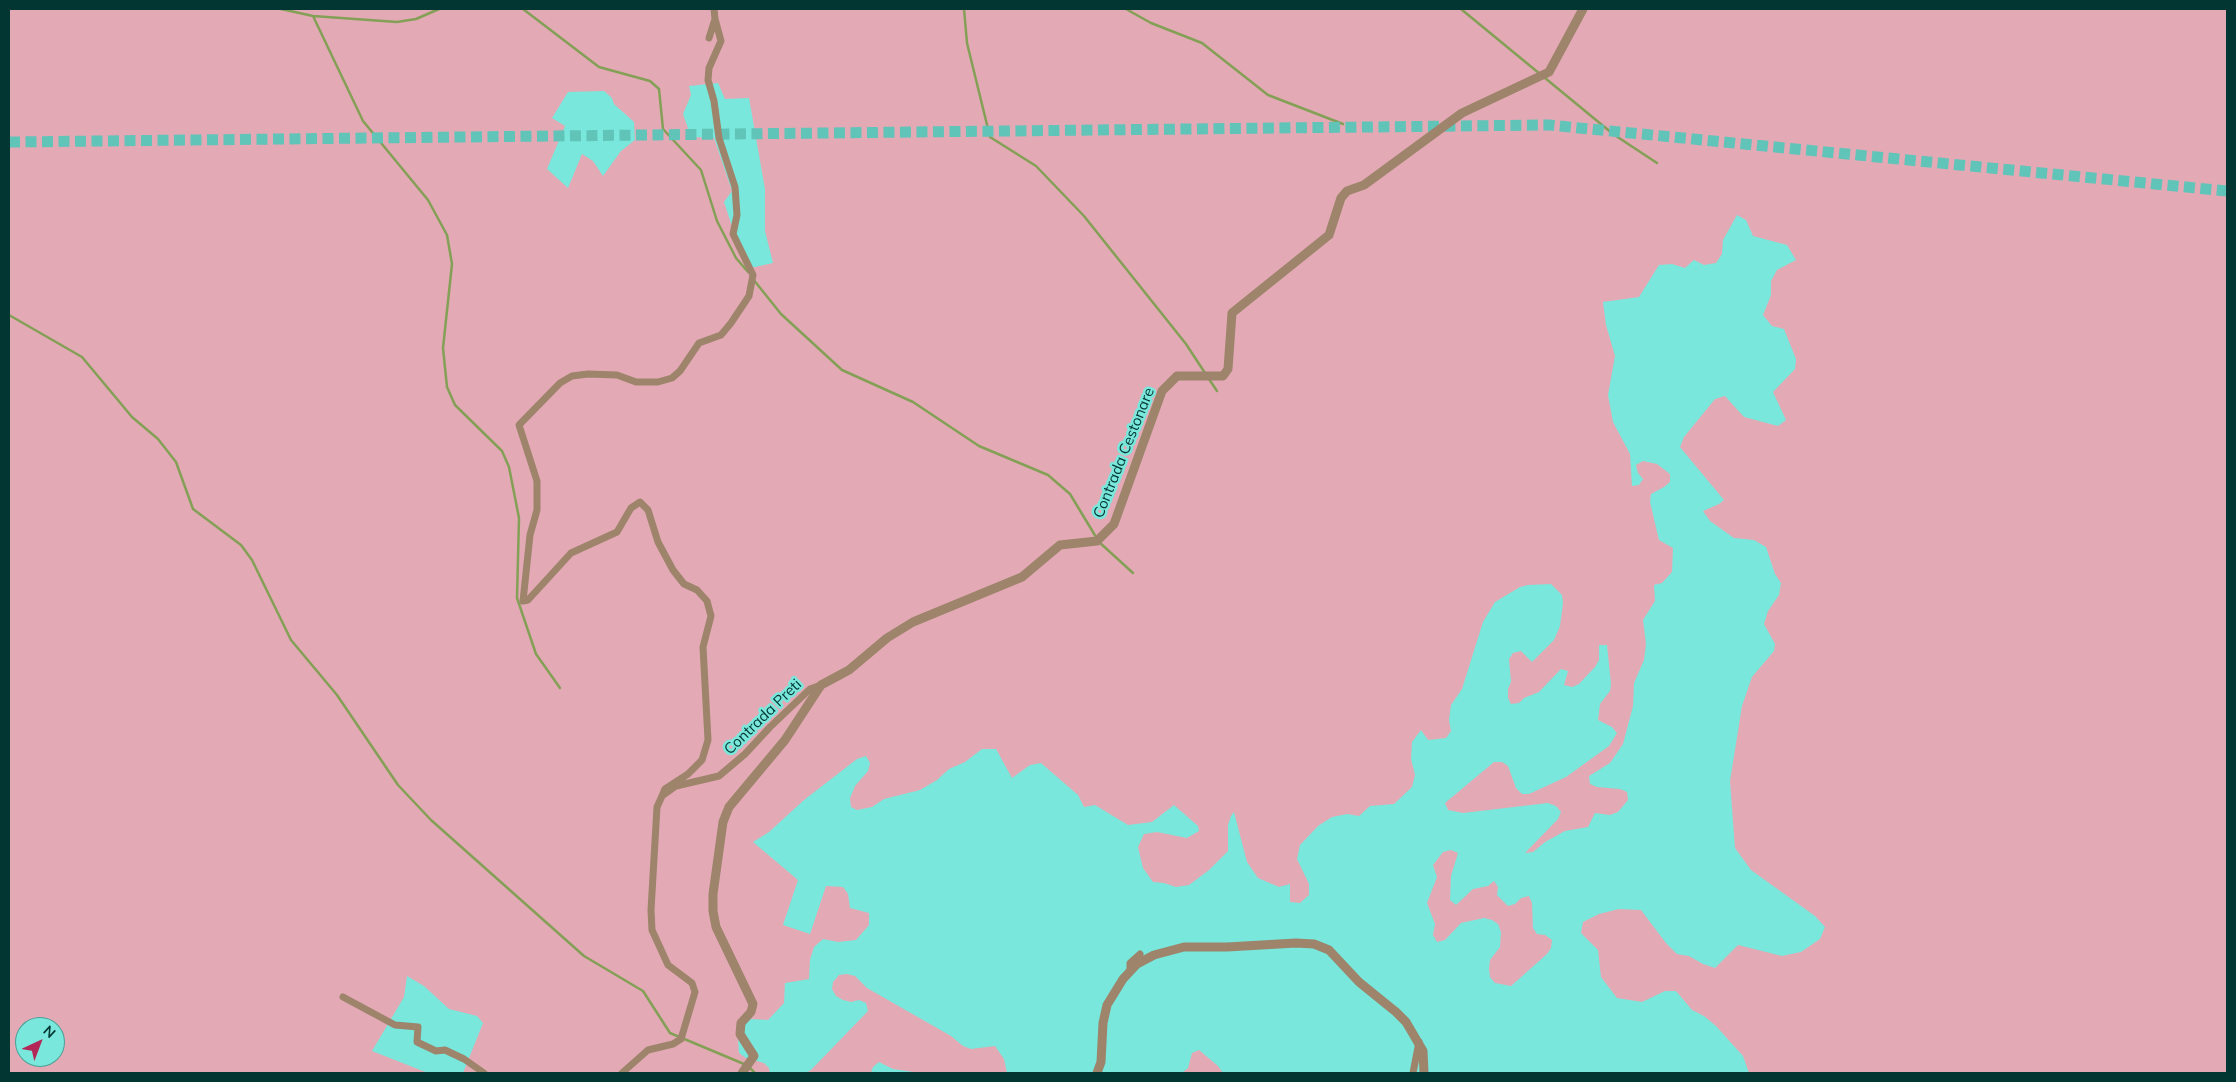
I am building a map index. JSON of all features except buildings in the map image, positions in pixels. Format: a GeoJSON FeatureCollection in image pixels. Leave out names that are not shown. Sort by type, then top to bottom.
{"type":"FeatureCollection","features":[{"type":"Feature","properties":{"kind":"street"},"geometry":{"type":"LineString","coordinates":[[622,1073],[648,1050],[673,1044],[682,1036],[695,992],[692,983],[668,965],[652,930],[651,910],[656,806],[665,789],[688,774],[702,760],[708,740],[703,647],[711,616],[707,601],[697,590],[684,584],[673,570],[658,542],[648,510],[640,502],[631,508],[618,532],[571,553],[528,600],[522,601],[530,535],[537,510],[537,481],[519,425],[560,383],[572,376],[588,374],[617,375],[636,382],[658,382],[672,378],[680,371],[699,343],[721,334],[749,296],[754,275],[733,234],[737,214],[734,187],[719,138],[714,101],[708,80],[709,68],[721,41],[714,9]]}},
{"type":"Feature","properties":{"kind":"street","name":"Contrada Cestonare"},"geometry":{"type":"LineString","coordinates":[[1100,538],[1114,524],[1162,391],[1177,376],[1223,376],[1228,369],[1232,313],[1329,235],[1341,198],[1348,191],[1364,185],[1462,113],[1547,73],[1583,9]]}},
{"type":"Feature","properties":{"kind":"street"},"geometry":{"type":"LineString","coordinates":[[709,38],[715,19]]}},
{"type":"Feature","properties":{"kind":"street","name":"Contrada Preti"},"geometry":{"type":"LineString","coordinates":[[662,796],[676,786],[719,776],[745,754],[810,689],[849,670],[886,638],[913,622],[1022,577],[1060,545],[1100,538]]}},
{"type":"Feature","properties":{"kind":"street"},"geometry":{"type":"LineString","coordinates":[[743,1072],[754,1056],[740,1034],[741,1023],[751,1012],[753,1004],[716,928],[713,911],[713,894],[723,822],[730,807],[785,740],[821,685]]}},
{"type":"Feature","properties":{"kind":"street"},"geometry":{"type":"LineString","coordinates":[[1097,1073],[1101,1062],[1103,1023],[1107,1004],[1116,989],[1137,964],[1154,955],[1184,947],[1227,947],[1296,943],[1314,944],[1333,954],[1359,982],[1406,1022],[1423,1051],[1424,1073]]}},
{"type":"Feature","properties":{"kind":"street"},"geometry":{"type":"LineString","coordinates":[[1130,972],[1130,963],[1140,954]]}},
{"type":"Feature","properties":{"kind":"street"},"geometry":{"type":"LineString","coordinates":[[346,999],[395,1025],[418,1027],[417,1042],[436,1051],[445,1050],[464,1059],[484,1073]]}},
{"type":"Feature","properties":{"kind":"street"},"geometry":{"type":"LineString","coordinates":[[1413,1073],[1419,1042]]}},
{"type":"Feature","properties":{"kind":"shaded area"},"geometry":{"type":"Polygon","coordinates":[[[9,9],[2227,9],[2227,1073],[1749,1073],[1743,1056],[1716,1026],[1704,1016],[1692,1010],[1676,991],[1665,991],[1642,1002],[1617,998],[1601,977],[1598,950],[1581,933],[1583,922],[1599,914],[1619,909],[1641,910],[1666,943],[1677,954],[1689,956],[1715,968],[1738,945],[1782,956],[1801,952],[1820,939],[1825,927],[1815,916],[1751,870],[1735,848],[1730,781],[1742,706],[1752,677],[1774,651],[1775,644],[1764,624],[1768,611],[1779,595],[1781,583],[1775,574],[1766,547],[1754,540],[1734,538],[1710,521],[1703,511],[1724,500],[1680,447],[1684,437],[1715,399],[1725,396],[1744,417],[1778,426],[1786,420],[1773,392],[1795,369],[1796,359],[1784,329],[1772,326],[1763,315],[1771,295],[1771,281],[1777,270],[1796,260],[1787,245],[1753,236],[1746,220],[1737,215],[1723,240],[1722,254],[1716,263],[1704,265],[1694,260],[1685,268],[1672,264],[1659,265],[1639,297],[1603,302],[1606,325],[1615,356],[1608,395],[1613,422],[1630,454],[1632,486],[1639,485],[1643,479],[1638,473],[1636,465],[1643,461],[1657,464],[1670,474],[1670,482],[1651,494],[1650,502],[1659,540],[1673,548],[1672,572],[1662,583],[1654,585],[1655,601],[1643,620],[1646,644],[1644,660],[1634,683],[1633,706],[1623,744],[1610,763],[1589,776],[1590,784],[1597,787],[1620,789],[1627,792],[1628,800],[1618,812],[1610,815],[1595,813],[1588,827],[1565,831],[1545,842],[1533,852],[1525,853],[1558,819],[1561,812],[1556,806],[1548,803],[1463,813],[1448,810],[1445,803],[1494,762],[1502,762],[1508,766],[1516,788],[1522,794],[1529,794],[1566,777],[1609,746],[1617,733],[1612,727],[1598,720],[1600,704],[1610,691],[1611,684],[1607,645],[1599,645],[1599,660],[1579,684],[1572,687],[1564,685],[1568,671],[1561,669],[1539,692],[1524,698],[1519,703],[1511,704],[1508,698],[1508,689],[1511,682],[1509,659],[1513,653],[1521,651],[1532,662],[1554,640],[1560,626],[1563,603],[1562,595],[1551,584],[1528,585],[1520,587],[1495,602],[1483,622],[1462,689],[1451,705],[1449,720],[1451,731],[1446,738],[1428,740],[1421,730],[1412,742],[1411,759],[1415,775],[1412,787],[1394,804],[1370,806],[1359,816],[1347,814],[1332,817],[1318,826],[1300,845],[1297,859],[1309,884],[1309,895],[1300,903],[1290,902],[1290,884],[1279,887],[1258,878],[1247,862],[1234,812],[1228,825],[1228,851],[1209,870],[1189,885],[1176,887],[1153,882],[1143,868],[1138,847],[1144,834],[1157,832],[1187,838],[1199,831],[1198,826],[1174,805],[1152,822],[1128,825],[1095,805],[1084,807],[1078,795],[1041,763],[1030,765],[1012,778],[996,749],[982,749],[965,762],[949,769],[937,780],[920,790],[884,799],[872,807],[857,810],[851,807],[850,798],[855,786],[868,771],[870,763],[866,756],[857,759],[804,800],[769,832],[753,842],[798,880],[783,925],[810,934],[826,886],[843,887],[848,894],[850,908],[869,913],[869,925],[856,940],[838,942],[823,939],[814,947],[810,960],[809,979],[785,983],[784,1003],[768,1020],[751,1019],[740,1028],[738,1039],[739,1053],[746,1058],[764,1063],[769,1068],[770,1073],[463,1073],[483,1023],[477,1016],[449,1009],[424,986],[407,976],[404,997],[372,1051],[428,1073],[9,1073],[9,9]],[[718,83],[689,86],[691,95],[683,114],[691,137],[714,138],[732,191],[724,202],[746,269],[773,263],[765,231],[765,189],[749,98],[725,99],[718,83]],[[604,91],[568,92],[552,118],[565,126],[547,169],[568,188],[582,154],[593,161],[603,176],[621,151],[635,140],[634,122],[614,104],[612,98],[604,91]]]}},
{"type":"Feature","properties":{"kind":"shaded area"},"geometry":{"type":"Polygon","coordinates":[[[1451,850],[1458,853],[1451,876],[1450,900],[1456,905],[1473,889],[1488,886],[1494,881],[1498,887],[1497,895],[1508,906],[1515,904],[1521,898],[1529,896],[1532,903],[1533,928],[1537,934],[1545,935],[1552,940],[1551,948],[1547,954],[1511,986],[1495,983],[1490,977],[1490,960],[1500,947],[1501,932],[1498,924],[1492,920],[1484,918],[1461,923],[1445,940],[1437,942],[1433,935],[1435,924],[1427,903],[1437,877],[1433,865],[1443,852],[1451,850]]]}},
{"type":"Feature","properties":{"kind":"shaded area"},"geometry":{"type":"Polygon","coordinates":[[[839,975],[855,976],[867,988],[951,1036],[963,1046],[971,1049],[995,1046],[1004,1059],[1007,1073],[920,1073],[893,1069],[879,1062],[873,1067],[871,1073],[806,1073],[868,1011],[866,1003],[859,1000],[851,1002],[843,1000],[836,996],[832,989],[833,982],[839,975]]]}},
{"type":"Feature","properties":{"kind":"shaded area"},"geometry":{"type":"Polygon","coordinates":[[[1199,1050],[1218,1066],[1223,1073],[1182,1073],[1188,1068],[1192,1053],[1199,1050]]]}},
{"type":"Feature","properties":{"kind":"waterway"},"geometry":{"type":"LineString","coordinates":[[281,9],[313,16],[397,22],[416,19],[439,9]]}},
{"type":"Feature","properties":{"kind":"waterway"},"geometry":{"type":"LineString","coordinates":[[523,9],[599,67],[650,81],[659,89],[663,129],[701,170],[717,221],[736,258],[748,272]]}},
{"type":"Feature","properties":{"kind":"waterway"},"geometry":{"type":"LineString","coordinates":[[964,9],[967,43],[990,137],[1036,166],[1084,216],[1186,344],[1205,373]]}},
{"type":"Feature","properties":{"kind":"waterway"},"geometry":{"type":"LineString","coordinates":[[1126,9],[1151,23],[1202,43],[1268,95],[1343,124]]}},
{"type":"Feature","properties":{"kind":"waterway"},"geometry":{"type":"LineString","coordinates":[[1461,9],[1540,74]]}},
{"type":"Feature","properties":{"kind":"waterway"},"geometry":{"type":"LineString","coordinates":[[313,16],[363,121],[428,200],[447,235],[452,264],[443,348],[447,387],[455,405],[502,451],[509,467],[519,518],[517,598],[536,654],[560,688]]}},
{"type":"Feature","properties":{"kind":"waterway"},"geometry":{"type":"LineString","coordinates":[[1545,78],[1613,134],[1657,163]]}},
{"type":"Feature","properties":{"kind":"waterway"},"geometry":{"type":"LineString","coordinates":[[753,279],[781,314],[842,370],[913,402],[979,446],[1048,475],[1070,494],[1096,537]]}},
{"type":"Feature","properties":{"kind":"waterway"},"geometry":{"type":"LineString","coordinates":[[9,315],[82,357],[132,417],[158,439],[176,462],[193,509],[241,545],[252,560],[291,640],[337,695],[398,785],[431,820],[584,956],[643,991],[670,1033],[744,1064]]}},
{"type":"Feature","properties":{"kind":"waterway"},"geometry":{"type":"LineString","coordinates":[[1209,379],[1217,391]]}},
{"type":"Feature","properties":{"kind":"waterway"},"geometry":{"type":"LineString","coordinates":[[1099,542],[1133,573]]}},
{"type":"Feature","properties":{"kind":"waterway"},"geometry":{"type":"LineString","coordinates":[[749,1067],[755,1073]]}},
{"type":"Feature","properties":{"kind":"tunnel"},"geometry":{"type":"LineString","coordinates":[[9,142],[1549,125],[2227,191]]}}]}
